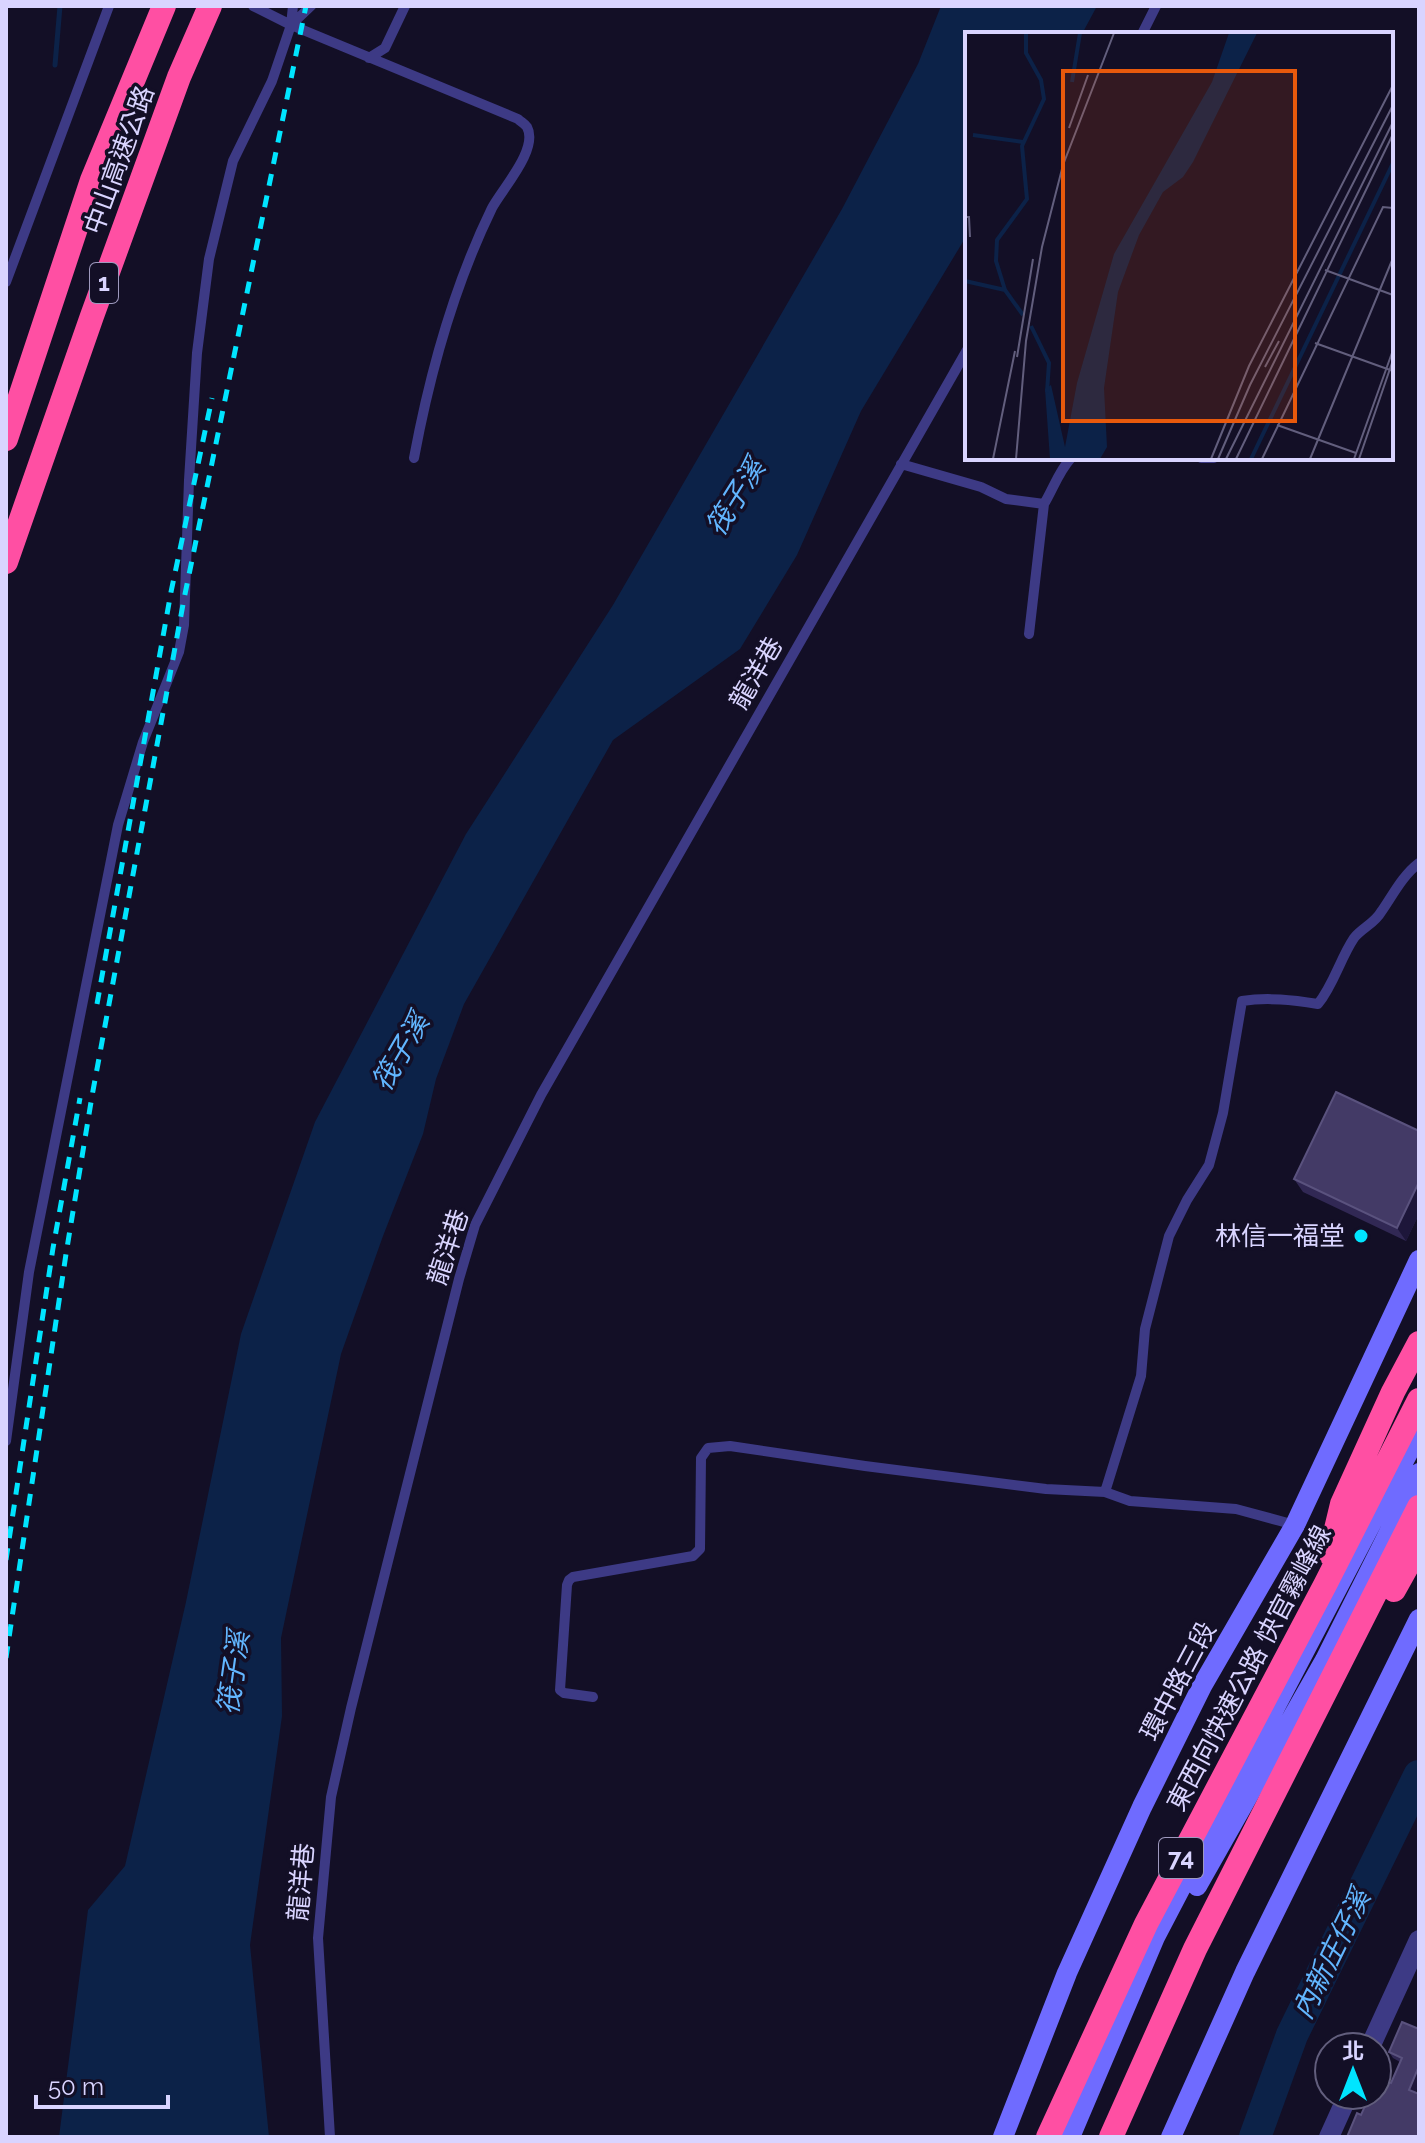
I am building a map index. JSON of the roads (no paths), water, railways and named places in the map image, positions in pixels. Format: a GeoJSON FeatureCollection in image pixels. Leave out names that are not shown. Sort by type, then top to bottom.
{"type":"FeatureCollection","features":[{"type":"Feature","properties":{"kind":"highway","name":"中山高速公路"},"geometry":{"type":"LineString","coordinates":[[6,439],[92,180],[164,6]]}},
{"type":"Feature","properties":{"kind":"highway","name":"中山高速公路"},"geometry":{"type":"LineString","coordinates":[[6,562],[179,77],[210,6]]}},
{"type":"Feature","properties":{"kind":"highway"},"geometry":{"type":"LineString","coordinates":[[1325,1585],[1342,1504],[1419,1343]]}},
{"type":"Feature","properties":{"kind":"highway","name":"東西向快速公路 快官霧峰線"},"geometry":{"type":"LineString","coordinates":[[1048,2137],[1146,1924],[1419,1400]]}},
{"type":"Feature","properties":{"kind":"highway","name":"74"},"geometry":{"type":"LineString","coordinates":[[1111,2137],[1195,1949],[1419,1507]]}},
{"type":"Feature","properties":{"kind":"highway"},"geometry":{"type":"LineString","coordinates":[[1251,1838],[1419,1545]]}},
{"type":"Feature","properties":{"kind":"street","name":"環中路三段"},"geometry":{"type":"LineString","coordinates":[[1003,2137],[1067,1973],[1142,1807],[1202,1686],[1295,1525],[1419,1260]]}},
{"type":"Feature","properties":{"kind":"street"},"geometry":{"type":"LineString","coordinates":[[1070,2137],[1155,1937],[1419,1432]]}},
{"type":"Feature","properties":{"kind":"street"},"geometry":{"type":"LineString","coordinates":[[1082,2137],[1167,1939],[1325,1660],[1419,1473]]}},
{"type":"Feature","properties":{"kind":"street"},"geometry":{"type":"LineString","coordinates":[[1171,2137],[1245,1972],[1419,1619]]}},
{"type":"Feature","properties":{"kind":"street"},"geometry":{"type":"LineString","coordinates":[[1377,2031],[1419,1940]]}},
{"type":"Feature","properties":{"kind":"street"},"geometry":{"type":"LineString","coordinates":[[1329,2137],[1341,2111]]}},
{"type":"Feature","properties":{"kind":"lane"},"geometry":{"type":"LineString","coordinates":[[6,282],[109,6]]}},
{"type":"Feature","properties":{"kind":"lane"},"geometry":{"type":"LineString","coordinates":[[253,6],[291,25],[518,119],[527,127],[528,151],[494,204],[440,340],[414,458]]}},
{"type":"Feature","properties":{"kind":"lane"},"geometry":{"type":"LineString","coordinates":[[6,1441],[29,1272],[118,825],[143,742],[179,652],[184,625],[197,353],[209,259],[233,161],[272,81],[291,25],[293,6]]}},
{"type":"Feature","properties":{"kind":"lane"},"geometry":{"type":"LineString","coordinates":[[291,25],[311,6]]}},
{"type":"Feature","properties":{"kind":"lane"},"geometry":{"type":"LineString","coordinates":[[369,58],[385,48],[405,6]]}},
{"type":"Feature","properties":{"kind":"lane"},"geometry":{"type":"LineString","coordinates":[[1143,32],[1156,6]]}},
{"type":"Feature","properties":{"kind":"lane","name":"龍洋巷"},"geometry":{"type":"LineString","coordinates":[[330,2137],[318,1938],[331,1797],[475,1225],[541,1095],[965,353]]}},
{"type":"Feature","properties":{"kind":"lane"},"geometry":{"type":"LineString","coordinates":[[1029,634],[1044,504],[1069,460]]}},
{"type":"Feature","properties":{"kind":"lane"},"geometry":{"type":"LineString","coordinates":[[901,464],[981,487],[1006,499],[1044,504]]}},
{"type":"Feature","properties":{"kind":"lane"},"geometry":{"type":"LineString","coordinates":[[1105,1492],[1141,1376],[1145,1329],[1169,1236],[1179,1213],[1209,1165],[1223,1113],[1242,1001],[1289,1000],[1318,1004],[1355,938],[1379,917],[1395,889],[1419,863]]}},
{"type":"Feature","properties":{"kind":"lane"},"geometry":{"type":"LineString","coordinates":[[593,1697],[560,1690],[569,1580],[693,1556],[700,1549],[701,1458],[708,1448],[730,1446],[1046,1489],[1105,1492],[1130,1501],[1236,1509],[1295,1525]]}},
{"type":"Feature","properties":{"kind":"water","name":"筏子溪"},"geometry":{"type":"Polygon","coordinates":[[[941,6],[1097,6],[1083,32],[965,32],[965,238],[861,411],[797,555],[740,649],[613,740],[464,1004],[436,1079],[423,1134],[341,1354],[281,1638],[282,1716],[250,1945],[269,2137],[59,2137],[88,1910],[125,1866],[186,1602],[241,1334],[315,1122],[466,834],[613,605],[842,209],[918,64],[941,6]]]}},
{"type":"Feature","properties":{"kind":"waterway"},"geometry":{"type":"LineString","coordinates":[[55,65],[60,6]]}},
{"type":"Feature","properties":{"kind":"waterway","name":"內新庄仔溪"},"geometry":{"type":"LineString","coordinates":[[1255,2137],[1292,2035],[1419,1776]]}},
{"type":"Feature","properties":{"kind":"railway"},"geometry":{"type":"LineString","coordinates":[[6,1658],[92,1096],[184,599],[306,6]]}},
{"type":"Feature","properties":{"kind":"railway"},"geometry":{"type":"LineString","coordinates":[[97,1004],[171,592],[212,398]]}},
{"type":"Feature","properties":{"kind":"railway"},"geometry":{"type":"LineString","coordinates":[[6,1560],[53,1248],[80,1098]]}},
{"type":"Feature","properties":{"kind":"place","name":"林信一福堂"},"geometry":{"type":"Point","coordinates":[1361,1236]}}]}
